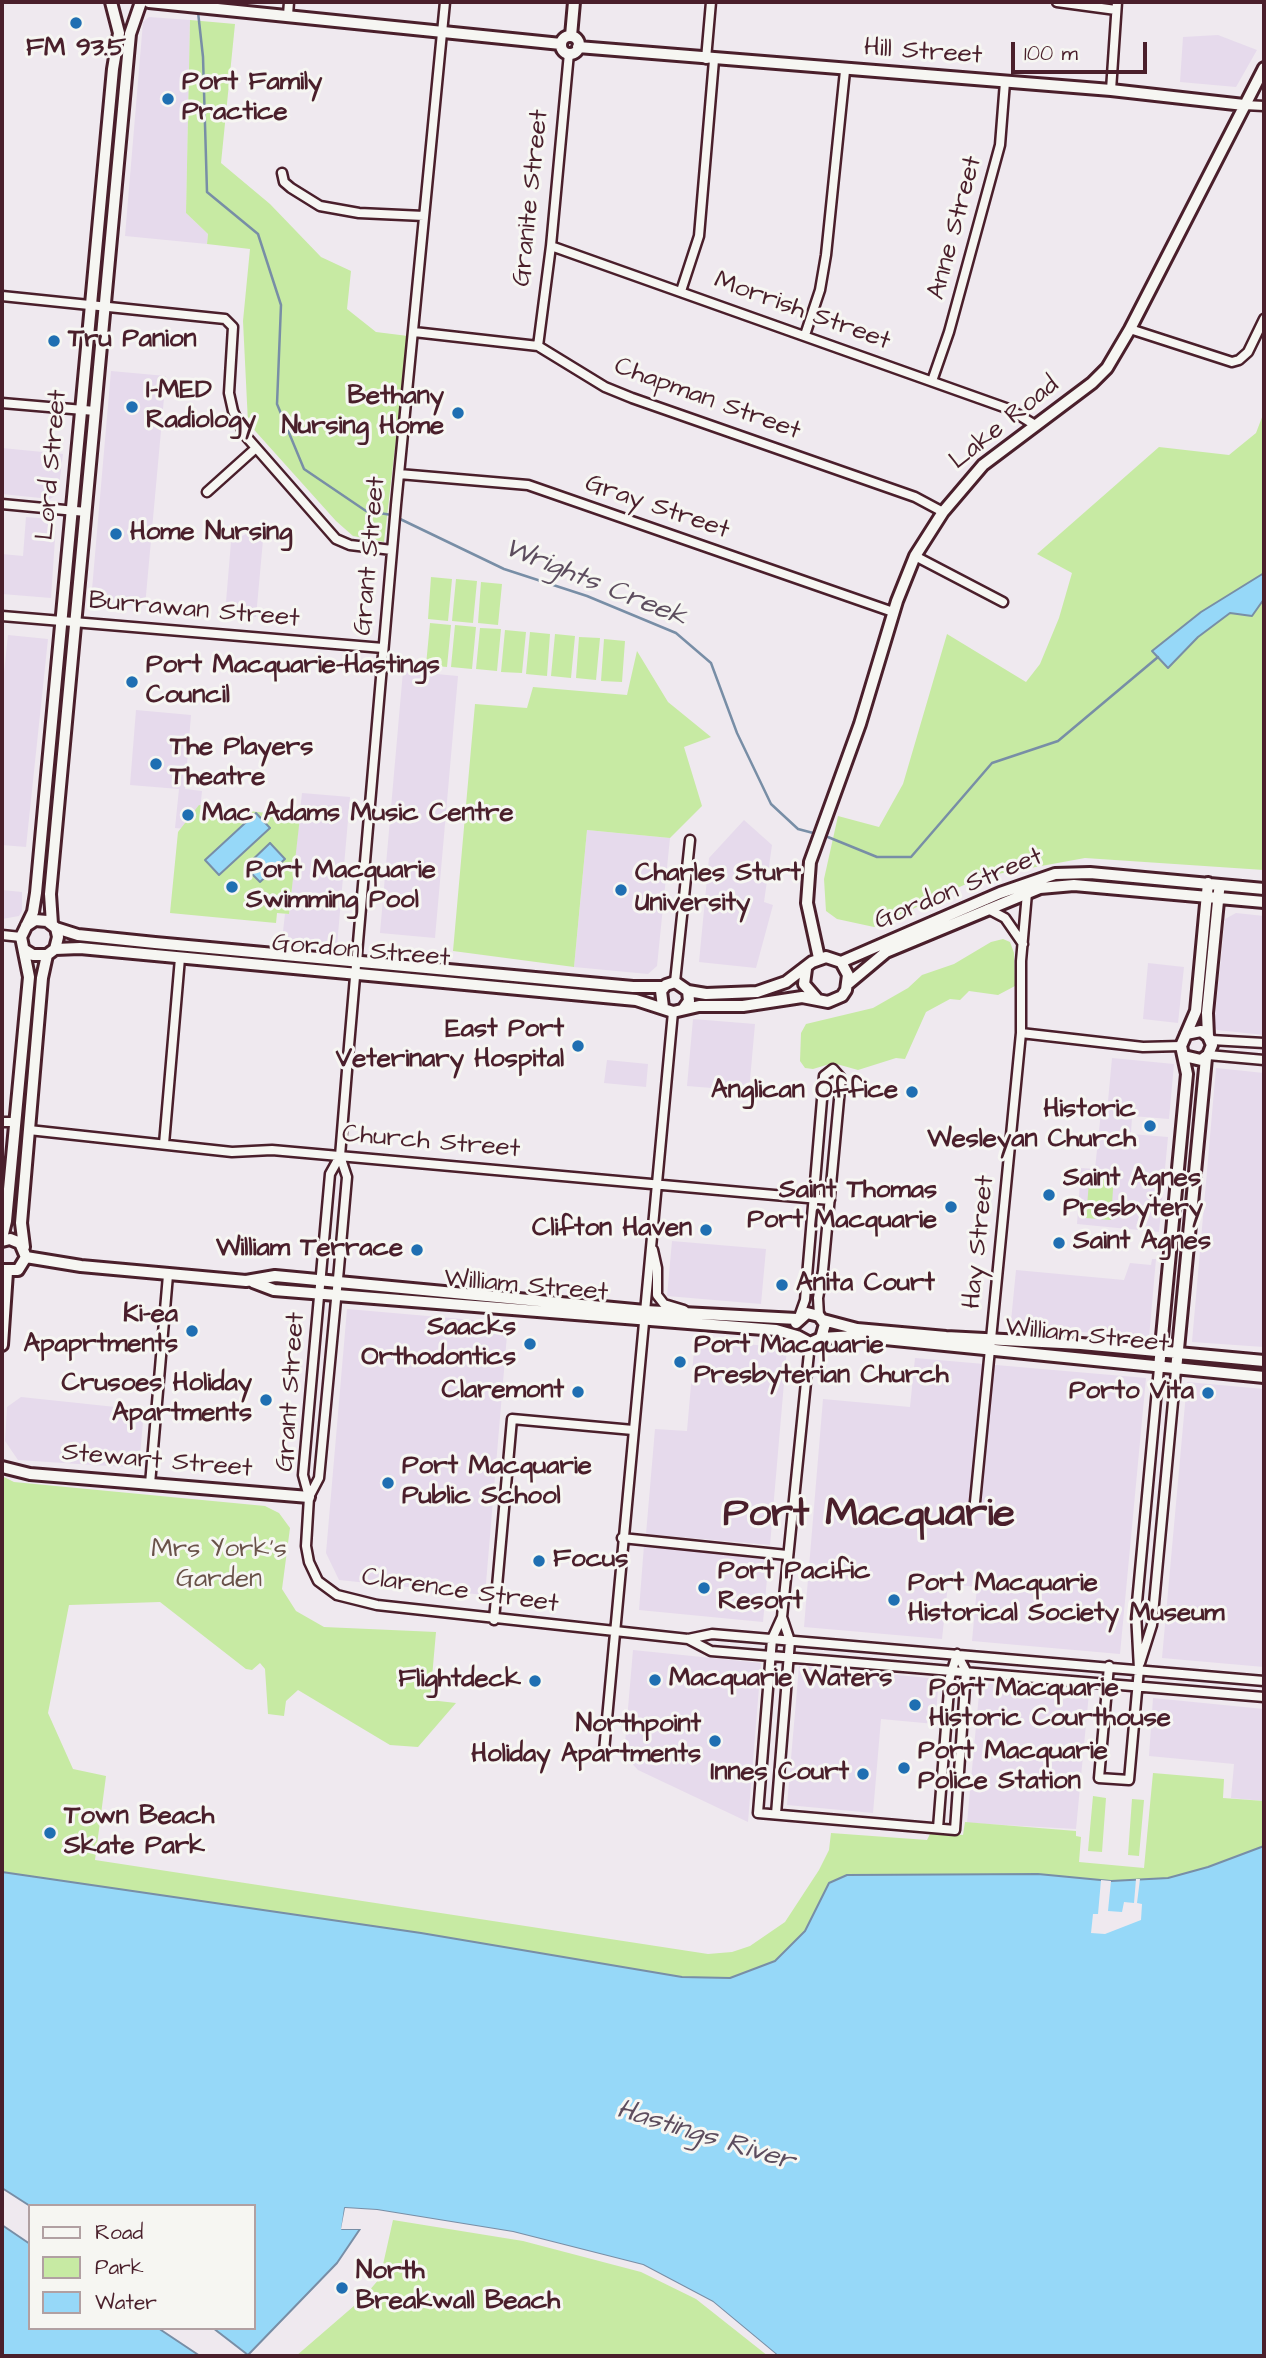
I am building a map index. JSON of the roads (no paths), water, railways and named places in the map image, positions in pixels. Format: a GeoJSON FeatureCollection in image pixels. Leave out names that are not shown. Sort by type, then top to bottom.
{"type":"FeatureCollection","features":[{"type":"Feature","properties":{"kind":"main road"},"geometry":{"type":"LineString","coordinates":[[149,2],[561,44]]}},
{"type":"Feature","properties":{"kind":"main road"},"geometry":{"type":"LineString","coordinates":[[571,36],[574,2]]}},
{"type":"Feature","properties":{"kind":"main road"},"geometry":{"type":"LineString","coordinates":[[113,5],[123,13],[139,6]]}},
{"type":"Feature","properties":{"kind":"main road","name":"Lord Street"},"geometry":{"type":"LineString","coordinates":[[26,926],[35,905],[113,69],[119,33],[113,5]]}},
{"type":"Feature","properties":{"kind":"main road","name":"Lord Street"},"geometry":{"type":"LineString","coordinates":[[54,926],[50,894],[130,34],[139,6]]}},
{"type":"Feature","properties":{"kind":"main road"},"geometry":{"type":"LineString","coordinates":[[571,36],[578,41],[574,50],[562,49],[561,44],[565,37],[571,36]]}},
{"type":"Feature","properties":{"kind":"main road","name":"Hill Street"},"geometry":{"type":"LineString","coordinates":[[574,50],[1111,90],[1244,105]]}},
{"type":"Feature","properties":{"kind":"main road","name":"Lake Road"},"geometry":{"type":"LineString","coordinates":[[819,958],[807,903],[813,851],[853,745],[894,612],[915,556],[943,512],[983,465],[1092,383],[1107,368],[1130,329],[1264,68]]}},
{"type":"Feature","properties":{"kind":"main road","name":"Gordon Street"},"geometry":{"type":"LineString","coordinates":[[841,962],[1000,893],[1055,874],[1090,873],[1264,889]]}},
{"type":"Feature","properties":{"kind":"main road"},"geometry":{"type":"LineString","coordinates":[[1176,1370],[1209,1038],[1207,1013],[1214,884]]}},
{"type":"Feature","properties":{"kind":"main road","name":"Gordon Street"},"geometry":{"type":"LineString","coordinates":[[849,983],[886,952],[1040,888],[1074,885],[1264,902]]}},
{"type":"Feature","properties":{"kind":"main road"},"geometry":{"type":"LineString","coordinates":[[1159,1368],[1187,1074],[1183,1051],[1186,1034],[1196,1011],[1213,898]]}},
{"type":"Feature","properties":{"kind":"main road"},"geometry":{"type":"LineString","coordinates":[[2,1345],[4,1271],[22,1267],[25,1252],[21,1223],[42,978],[58,941],[54,926],[36,920],[26,926],[21,937],[29,977],[2,1239],[16,1240],[25,1252]]}},
{"type":"Feature","properties":{"kind":"main road","name":"Gordon Street"},"geometry":{"type":"LineString","coordinates":[[54,926],[89,936],[633,987],[663,987]]}},
{"type":"Feature","properties":{"kind":"main road","name":"Gordon Street"},"geometry":{"type":"LineString","coordinates":[[51,952],[80,948],[636,1000],[674,1009],[743,1006],[802,997],[820,1001]]}},
{"type":"Feature","properties":{"kind":"main road"},"geometry":{"type":"LineString","coordinates":[[25,950],[33,956],[51,952]]}},
{"type":"Feature","properties":{"kind":"main road"},"geometry":{"type":"LineString","coordinates":[[688,991],[689,1001],[674,1009],[660,997],[663,987],[675,982],[688,991],[706,994],[757,992],[786,982],[819,958],[826,957],[841,962],[849,983],[842,996],[835,1000],[820,1001],[807,991],[804,984],[806,969]]}},
{"type":"Feature","properties":{"kind":"main road"},"geometry":{"type":"LineString","coordinates":[[1186,1034],[1196,1031],[1209,1038]]}},
{"type":"Feature","properties":{"kind":"main road"},"geometry":{"type":"LineString","coordinates":[[1183,1051],[1196,1061],[1207,1057]]}},
{"type":"Feature","properties":{"kind":"main road","name":"William Street"},"geometry":{"type":"LineString","coordinates":[[25,1252],[168,1275],[253,1282],[274,1290],[644,1315],[693,1313],[798,1318],[811,1313],[857,1329],[991,1345],[1114,1364],[1264,1377]]}},
{"type":"Feature","properties":{"kind":"main road","name":"William Street"},"geometry":{"type":"LineString","coordinates":[[253,1282],[275,1276],[338,1281],[776,1331],[797,1336],[810,1343],[821,1339],[855,1336],[991,1345],[1115,1347],[1264,1361]]}},
{"type":"Feature","properties":{"kind":"main road"},"geometry":{"type":"LineString","coordinates":[[1163,1310],[1172,1317],[1180,1311]]}},
{"type":"Feature","properties":{"kind":"main road"},"geometry":{"type":"LineString","coordinates":[[797,1336],[798,1318]]}},
{"type":"Feature","properties":{"kind":"main road"},"geometry":{"type":"LineString","coordinates":[[821,1318],[825,1329],[821,1339]]}},
{"type":"Feature","properties":{"kind":"main road"},"geometry":{"type":"LineString","coordinates":[[1114,1364],[1120,1362],[1123,1355],[1115,1347]]}},
{"type":"Feature","properties":{"kind":"main road","name":"Stewart Street"},"geometry":{"type":"LineString","coordinates":[[2,1467],[30,1474],[309,1497]]}},
{"type":"Feature","properties":{"kind":"street"},"geometry":{"type":"LineString","coordinates":[[288,15],[289,2]]}},
{"type":"Feature","properties":{"kind":"street","name":"Grant Street"},"geometry":{"type":"LineString","coordinates":[[309,1497],[319,1478],[337,1294],[347,1177],[340,1156],[356,960],[444,2]]}},
{"type":"Feature","properties":{"kind":"street"},"geometry":{"type":"LineString","coordinates":[[681,291],[699,236],[711,2]]}},
{"type":"Feature","properties":{"kind":"street"},"geometry":{"type":"LineString","coordinates":[[1058,2],[1117,6],[1111,90]]}},
{"type":"Feature","properties":{"kind":"street","name":"Granite Street"},"geometry":{"type":"LineString","coordinates":[[538,346],[574,50]]}},
{"type":"Feature","properties":{"kind":"street"},"geometry":{"type":"LineString","coordinates":[[805,335],[820,290],[826,255],[845,71]]}},
{"type":"Feature","properties":{"kind":"street","name":"Anne Street"},"geometry":{"type":"LineString","coordinates":[[932,381],[949,332],[1000,145],[1005,82]]}},
{"type":"Feature","properties":{"kind":"street","name":"Hill Street"},"geometry":{"type":"LineString","coordinates":[[1244,105],[1264,106]]}},
{"type":"Feature","properties":{"kind":"street"},"geometry":{"type":"LineString","coordinates":[[282,173],[284,182],[320,206],[359,214],[424,216]]}},
{"type":"Feature","properties":{"kind":"street","name":"Morrish Street"},"geometry":{"type":"LineString","coordinates":[[551,246],[1020,413],[1035,425]]}},
{"type":"Feature","properties":{"kind":"street"},"geometry":{"type":"LineString","coordinates":[[2,296],[105,304],[225,318],[233,327],[229,393],[233,411],[244,434],[336,539],[350,545],[392,550]]}},
{"type":"Feature","properties":{"kind":"street"},"geometry":{"type":"LineString","coordinates":[[1130,329],[1232,362],[1240,360],[1248,352],[1264,319]]}},
{"type":"Feature","properties":{"kind":"street","name":"Chapman Street"},"geometry":{"type":"LineString","coordinates":[[414,332],[538,346],[605,387],[915,497],[943,512]]}},
{"type":"Feature","properties":{"kind":"street"},"geometry":{"type":"LineString","coordinates":[[2,403],[95,411]]}},
{"type":"Feature","properties":{"kind":"street"},"geometry":{"type":"LineString","coordinates":[[207,492],[256,448]]}},
{"type":"Feature","properties":{"kind":"street","name":"Gray Street"},"geometry":{"type":"LineString","coordinates":[[399,474],[528,485],[894,612]]}},
{"type":"Feature","properties":{"kind":"street"},"geometry":{"type":"LineString","coordinates":[[2,504],[86,512]]}},
{"type":"Feature","properties":{"kind":"street"},"geometry":{"type":"LineString","coordinates":[[915,556],[1003,602]]}},
{"type":"Feature","properties":{"kind":"street","name":"Burrawan Street"},"geometry":{"type":"LineString","coordinates":[[2,616],[383,648]]}},
{"type":"Feature","properties":{"kind":"street"},"geometry":{"type":"LineString","coordinates":[[675,982],[690,840]]}},
{"type":"Feature","properties":{"kind":"street","name":"Hay Street"},"geometry":{"type":"LineString","coordinates":[[975,1502],[1021,1033],[1027,893]]}},
{"type":"Feature","properties":{"kind":"street"},"geometry":{"type":"LineString","coordinates":[[988,909],[1005,918],[1023,944]]}},
{"type":"Feature","properties":{"kind":"street"},"geometry":{"type":"LineString","coordinates":[[2,935],[21,937]]}},
{"type":"Feature","properties":{"kind":"street"},"geometry":{"type":"LineString","coordinates":[[164,1144],[180,958]]}},
{"type":"Feature","properties":{"kind":"street"},"geometry":{"type":"LineString","coordinates":[[604,1751],[674,1009]]}},
{"type":"Feature","properties":{"kind":"street"},"geometry":{"type":"LineString","coordinates":[[1021,1033],[1183,1051]]}},
{"type":"Feature","properties":{"kind":"street"},"geometry":{"type":"LineString","coordinates":[[1209,1038],[1264,1043]]}},
{"type":"Feature","properties":{"kind":"street"},"geometry":{"type":"LineString","coordinates":[[1207,1057],[1264,1060]]}},
{"type":"Feature","properties":{"kind":"street"},"geometry":{"type":"LineString","coordinates":[[798,1318],[805,1300],[824,1076],[832,1069],[841,1078],[818,1298],[821,1318]]}},
{"type":"Feature","properties":{"kind":"street"},"geometry":{"type":"LineString","coordinates":[[2,1122],[15,1122]]}},
{"type":"Feature","properties":{"kind":"street","name":"Church Street"},"geometry":{"type":"LineString","coordinates":[[29,1130],[232,1152],[272,1150],[830,1200]]}},
{"type":"Feature","properties":{"kind":"street","name":"Grant Street"},"geometry":{"type":"LineString","coordinates":[[309,1497],[303,1475],[330,1174],[340,1156]]}},
{"type":"Feature","properties":{"kind":"street"},"geometry":{"type":"LineString","coordinates":[[651,1243],[657,1268],[657,1295],[664,1304],[693,1313]]}},
{"type":"Feature","properties":{"kind":"street"},"geometry":{"type":"LineString","coordinates":[[150,1484],[168,1275]]}},
{"type":"Feature","properties":{"kind":"street"},"geometry":{"type":"LineString","coordinates":[[810,1343],[782,1617],[772,1639],[758,1812],[955,1830],[966,1671],[957,1654]]}},
{"type":"Feature","properties":{"kind":"street"},"geometry":{"type":"LineString","coordinates":[[1110,1666],[1100,1778],[1129,1780],[1139,1669],[1136,1613],[1159,1368]]}},
{"type":"Feature","properties":{"kind":"street"},"geometry":{"type":"LineString","coordinates":[[1139,1669],[1153,1615],[1176,1370]]}},
{"type":"Feature","properties":{"kind":"street"},"geometry":{"type":"LineString","coordinates":[[1155,1411],[1164,1405],[1171,1413]]}},
{"type":"Feature","properties":{"kind":"street"},"geometry":{"type":"LineString","coordinates":[[494,1620],[512,1419],[633,1430]]}},
{"type":"Feature","properties":{"kind":"street","name":"Clarence Street"},"geometry":{"type":"LineString","coordinates":[[309,1497],[307,1553],[313,1572],[326,1589],[358,1602],[494,1620],[688,1639],[712,1634],[1264,1681]]}},
{"type":"Feature","properties":{"kind":"street"},"geometry":{"type":"LineString","coordinates":[[622,1538],[787,1555]]}},
{"type":"Feature","properties":{"kind":"street"},"geometry":{"type":"LineString","coordinates":[[1136,1613],[1140,1618],[1149,1619],[1153,1615]]}},
{"type":"Feature","properties":{"kind":"street"},"geometry":{"type":"LineString","coordinates":[[776,1814],[790,1641],[782,1617]]}},
{"type":"Feature","properties":{"kind":"street","name":"Clarence Street"},"geometry":{"type":"LineString","coordinates":[[688,1639],[711,1651],[1264,1697]]}},
{"type":"Feature","properties":{"kind":"street"},"geometry":{"type":"LineString","coordinates":[[938,1828],[951,1670],[957,1654]]}},
{"type":"Feature","properties":{"kind":"street"},"geometry":{"type":"LineString","coordinates":[[1079,1681],[1081,1664]]}},
{"type":"Feature","properties":{"kind":"street"},"geometry":{"type":"LineString","coordinates":[[1176,1689],[1178,1673]]}},
{"type":"Feature","properties":{"kind":"water"},"geometry":{"type":"Polygon","coordinates":[[[1264,573],[1264,599],[1252,616],[1230,613],[1198,637],[1168,668],[1152,651],[1201,612],[1264,573]]]}},
{"type":"Feature","properties":{"kind":"water"},"geometry":{"type":"Polygon","coordinates":[[[256,813],[270,828],[219,875],[205,860],[256,813]]]}},
{"type":"Feature","properties":{"kind":"water"},"geometry":{"type":"Polygon","coordinates":[[[270,843],[285,859],[260,882],[245,867],[270,843]]]}},
{"type":"Feature","properties":{"kind":"water","name":"Hastings River"},"geometry":{"type":"Polygon","coordinates":[[[1264,1846],[1264,2356],[778,2356],[713,2302],[643,2265],[513,2232],[377,2210],[345,2208],[342,2229],[360,2229],[337,2263],[248,2355],[216,2330],[256,2330],[256,2204],[28,2205],[2,2188],[2,1872],[421,1933],[682,1977],[730,1978],[775,1961],[805,1931],[829,1883],[847,1875],[1038,1874],[1111,1881],[1168,1878],[1208,1867],[1264,1846]]]}},
{"type":"Feature","properties":{"kind":"water"},"geometry":{"type":"Polygon","coordinates":[[[2,2225],[28,2243],[28,2330],[161,2330],[200,2356],[2,2356],[2,2225]]]}},
{"type":"Feature","properties":{"kind":"waterway","name":"Wrights Creek"},"geometry":{"type":"LineString","coordinates":[[198,12],[203,57],[207,192],[258,234],[281,305],[277,404],[304,469],[366,511],[392,515]]}},
{"type":"Feature","properties":{"kind":"waterway","name":"Wrights Creek"},"geometry":{"type":"LineString","coordinates":[[398,518],[504,569],[587,596],[676,633],[711,663],[737,733],[771,804],[798,829],[817,834]]}},
{"type":"Feature","properties":{"kind":"waterway","name":"Wrights Creek"},"geometry":{"type":"LineString","coordinates":[[823,835],[877,857],[911,857],[992,763],[1058,741],[1158,657]]}},
{"type":"Feature","properties":{"kind":"place","name":"FM 93.5"},"geometry":{"type":"Point","coordinates":[76,23]}},
{"type":"Feature","properties":{"kind":"place","name":"Port Family Practice"},"geometry":{"type":"Point","coordinates":[168,99]}},
{"type":"Feature","properties":{"kind":"place","name":"Tru Panion"},"geometry":{"type":"Point","coordinates":[54,341]}},
{"type":"Feature","properties":{"kind":"place","name":"I-MED Radiology"},"geometry":{"type":"Point","coordinates":[132,407]}},
{"type":"Feature","properties":{"kind":"place","name":"Bethany Nursing Home"},"geometry":{"type":"Point","coordinates":[458,413]}},
{"type":"Feature","properties":{"kind":"place","name":"Home Nursing"},"geometry":{"type":"Point","coordinates":[116,534]}},
{"type":"Feature","properties":{"kind":"place","name":"Port Macquarie-Hastings Council"},"geometry":{"type":"Point","coordinates":[132,682]}},
{"type":"Feature","properties":{"kind":"place","name":"The Players Theatre"},"geometry":{"type":"Point","coordinates":[156,764]}},
{"type":"Feature","properties":{"kind":"place","name":"Mac Adams Music Centre"},"geometry":{"type":"Point","coordinates":[188,815]}},
{"type":"Feature","properties":{"kind":"place","name":"Port Macquarie Swimming Pool"},"geometry":{"type":"Point","coordinates":[232,887]}},
{"type":"Feature","properties":{"kind":"place","name":"Charles Sturt University"},"geometry":{"type":"Point","coordinates":[621,890]}},
{"type":"Feature","properties":{"kind":"place","name":"East Port Veterinary Hospital"},"geometry":{"type":"Point","coordinates":[578,1046]}},
{"type":"Feature","properties":{"kind":"place","name":"Anglican Office"},"geometry":{"type":"Point","coordinates":[912,1092]}},
{"type":"Feature","properties":{"kind":"place","name":"Historic Wesleyan Church"},"geometry":{"type":"Point","coordinates":[1150,1126]}},
{"type":"Feature","properties":{"kind":"place","name":"Saint Agnes Presbytery"},"geometry":{"type":"Point","coordinates":[1049,1195]}},
{"type":"Feature","properties":{"kind":"place","name":"Saint Thomas Port Macquarie"},"geometry":{"type":"Point","coordinates":[951,1207]}},
{"type":"Feature","properties":{"kind":"place","name":"Clifton Haven"},"geometry":{"type":"Point","coordinates":[706,1230]}},
{"type":"Feature","properties":{"kind":"place","name":"Saint Agnes"},"geometry":{"type":"Point","coordinates":[1059,1243]}},
{"type":"Feature","properties":{"kind":"place","name":"William Terrace"},"geometry":{"type":"Point","coordinates":[417,1250]}},
{"type":"Feature","properties":{"kind":"place","name":"Anita Court"},"geometry":{"type":"Point","coordinates":[782,1285]}},
{"type":"Feature","properties":{"kind":"place","name":"Ki-ea Apaprtments"},"geometry":{"type":"Point","coordinates":[192,1331]}},
{"type":"Feature","properties":{"kind":"place","name":"Saacks Orthodontics"},"geometry":{"type":"Point","coordinates":[530,1344]}},
{"type":"Feature","properties":{"kind":"place","name":"Port Macquarie Presbyterian Church"},"geometry":{"type":"Point","coordinates":[680,1362]}},
{"type":"Feature","properties":{"kind":"place","name":"Claremont"},"geometry":{"type":"Point","coordinates":[578,1392]}},
{"type":"Feature","properties":{"kind":"place","name":"Porto Vita"},"geometry":{"type":"Point","coordinates":[1208,1393]}},
{"type":"Feature","properties":{"kind":"place","name":"Crusoes Holiday Apartments"},"geometry":{"type":"Point","coordinates":[266,1400]}},
{"type":"Feature","properties":{"kind":"place","name":"Port Macquarie Public School"},"geometry":{"type":"Point","coordinates":[388,1483]}},
{"type":"Feature","properties":{"kind":"place","name":"Focus"},"geometry":{"type":"Point","coordinates":[539,1561]}},
{"type":"Feature","properties":{"kind":"place","name":"Port Pacific Resort"},"geometry":{"type":"Point","coordinates":[704,1588]}},
{"type":"Feature","properties":{"kind":"place","name":"Port Macquarie Historical Society Museum"},"geometry":{"type":"Point","coordinates":[894,1600]}},
{"type":"Feature","properties":{"kind":"place","name":"Macquarie Waters"},"geometry":{"type":"Point","coordinates":[655,1680]}},
{"type":"Feature","properties":{"kind":"place","name":"Flightdeck"},"geometry":{"type":"Point","coordinates":[535,1681]}},
{"type":"Feature","properties":{"kind":"place","name":"Port Macquarie Historic Courthouse"},"geometry":{"type":"Point","coordinates":[915,1705]}},
{"type":"Feature","properties":{"kind":"place","name":"Northpoint Holiday Apartments"},"geometry":{"type":"Point","coordinates":[715,1741]}},
{"type":"Feature","properties":{"kind":"place","name":"Port Macquarie Police Station"},"geometry":{"type":"Point","coordinates":[904,1768]}},
{"type":"Feature","properties":{"kind":"place","name":"Innes Court"},"geometry":{"type":"Point","coordinates":[863,1774]}},
{"type":"Feature","properties":{"kind":"place","name":"Town Beach Skate Park"},"geometry":{"type":"Point","coordinates":[50,1833]}},
{"type":"Feature","properties":{"kind":"place","name":"North Breakwall Beach"},"geometry":{"type":"Point","coordinates":[342,2288]}},
{"type":"Feature","properties":{"kind":"district","name":"Port Macquarie"},"geometry":{"type":"Point","coordinates":[869,1517]}},
{"type":"Feature","properties":{"kind":"park label","name":"Mrs York's Garden"},"geometry":{"type":"Point","coordinates":[219,1566]}}]}
